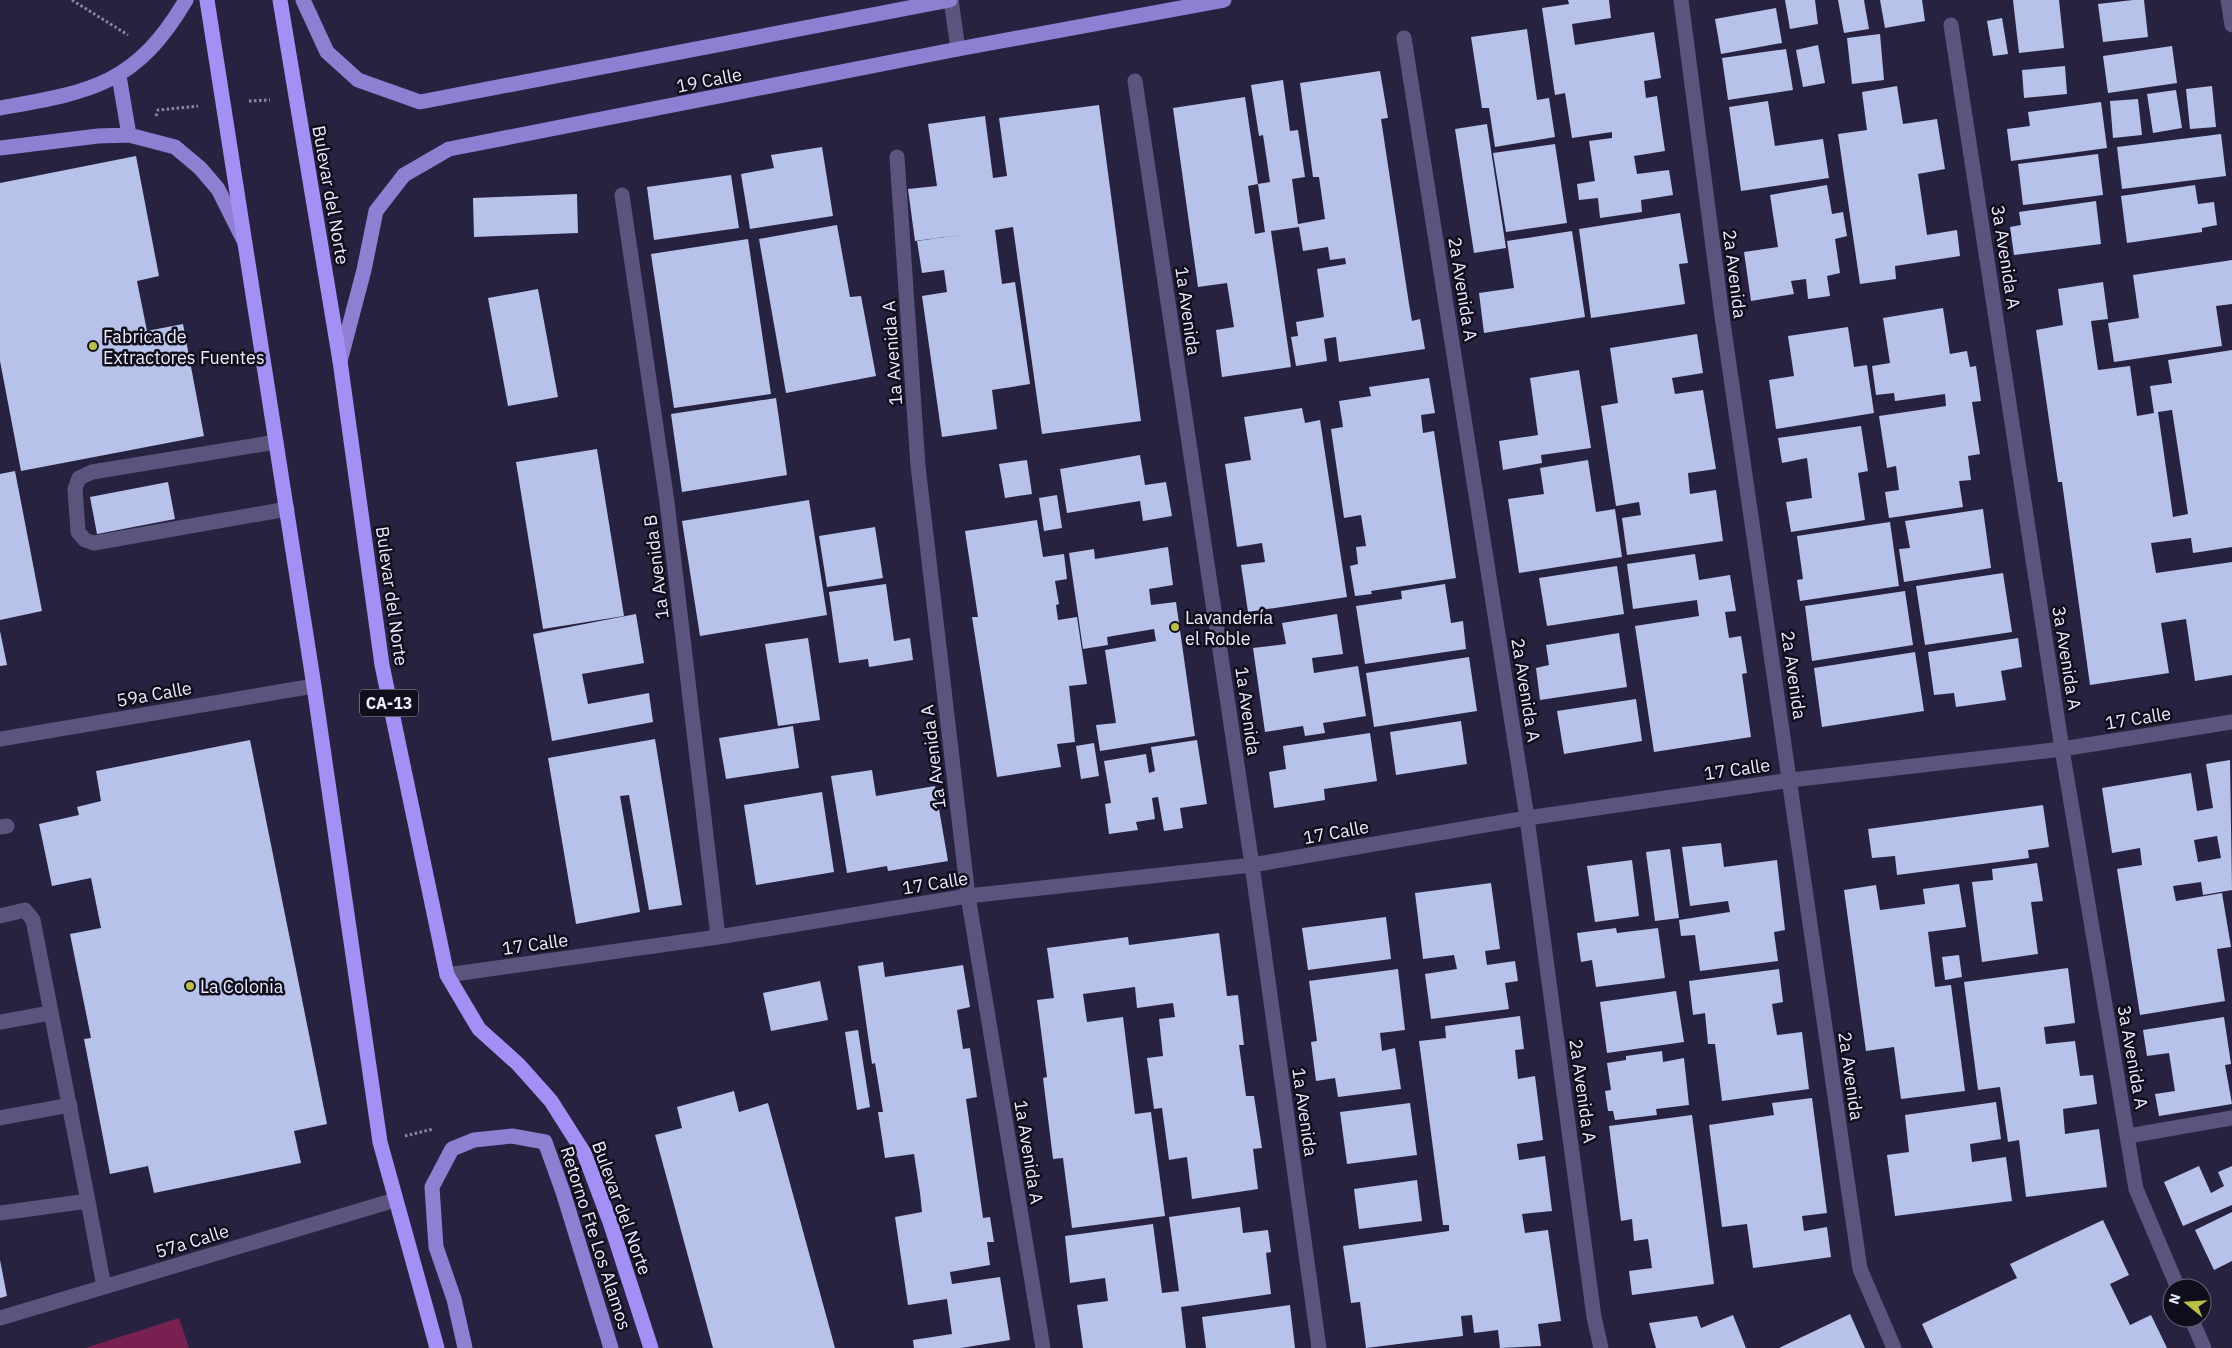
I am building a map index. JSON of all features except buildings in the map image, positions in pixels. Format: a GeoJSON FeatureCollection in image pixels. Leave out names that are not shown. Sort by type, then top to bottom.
{"type":"FeatureCollection","features":[{"type":"Feature","properties":{"kind":"highway"},"geometry":{"type":"LineString","coordinates":[[207,0],[314,686],[380,1142],[437,1348]]}},
{"type":"Feature","properties":{"kind":"highway","name":"Bulevar del Norte"},"geometry":{"type":"LineString","coordinates":[[280,0],[340,361],[382,666],[446,975],[478,1029],[518,1064],[551,1101],[584,1153],[610,1222],[651,1348]]}},
{"type":"Feature","properties":{"kind":"main road"},"geometry":{"type":"LineString","coordinates":[[0,108],[53,98],[97,86],[119,76],[166,32],[186,0]]}},
{"type":"Feature","properties":{"kind":"main road","name":"19 Calle"},"geometry":{"type":"LineString","coordinates":[[303,0],[328,52],[358,80],[420,102],[951,0]]}},
{"type":"Feature","properties":{"kind":"main road","name":"19 Calle"},"geometry":{"type":"LineString","coordinates":[[340,361],[364,270],[376,211],[404,175],[449,150],[958,49],[1224,0]]}},
{"type":"Feature","properties":{"kind":"main road"},"geometry":{"type":"LineString","coordinates":[[119,76],[129,135]]}},
{"type":"Feature","properties":{"kind":"main road"},"geometry":{"type":"LineString","coordinates":[[0,148],[98,136],[129,135],[176,147],[200,168],[218,189],[246,244]]}},
{"type":"Feature","properties":{"kind":"main road","name":"Retorno Fte Los Alamos"},"geometry":{"type":"LineString","coordinates":[[465,1348],[454,1299],[436,1247],[432,1187],[452,1149],[474,1140],[512,1136],[545,1142],[564,1192],[611,1348]]}},
{"type":"Feature","properties":{"kind":"street"},"geometry":{"type":"LineString","coordinates":[[951,0],[958,49]]}},
{"type":"Feature","properties":{"kind":"street","name":"2a Avenida"},"geometry":{"type":"LineString","coordinates":[[1681,0],[1722,316],[1860,1269],[1894,1348]]}},
{"type":"Feature","properties":{"kind":"street"},"geometry":{"type":"LineString","coordinates":[[2228,0],[2232,25]]}},
{"type":"Feature","properties":{"kind":"street","name":"3a Avenida A"},"geometry":{"type":"LineString","coordinates":[[1952,25],[2062,749],[2136,1189],[2174,1278]]}},
{"type":"Feature","properties":{"kind":"street","name":"2a Avenida A"},"geometry":{"type":"LineString","coordinates":[[1404,38],[1527,818],[1593,1307],[1601,1348]]}},
{"type":"Feature","properties":{"kind":"street","name":"1a Avenida"},"geometry":{"type":"LineString","coordinates":[[1135,81],[1252,865],[1319,1348]]}},
{"type":"Feature","properties":{"kind":"street","name":"1a Avenida A"},"geometry":{"type":"LineString","coordinates":[[897,157],[918,466],[968,896],[1042,1348]]}},
{"type":"Feature","properties":{"kind":"street","name":"1a Avenida B"},"geometry":{"type":"LineString","coordinates":[[622,195],[667,502],[718,936]]}},
{"type":"Feature","properties":{"kind":"street"},"geometry":{"type":"LineString","coordinates":[[276,442],[92,472],[79,478],[74,489],[78,532],[84,540],[94,543],[287,509]]}},
{"type":"Feature","properties":{"kind":"street","name":"59a Calle"},"geometry":{"type":"LineString","coordinates":[[0,739],[314,686]]}},
{"type":"Feature","properties":{"kind":"street","name":"17 Calle"},"geometry":{"type":"LineString","coordinates":[[446,975],[718,936],[968,896],[1252,865],[1527,818],[1790,780],[2062,749],[2232,722]]}},
{"type":"Feature","properties":{"kind":"street"},"geometry":{"type":"LineString","coordinates":[[0,916],[25,910],[34,920],[50,1013],[70,1105],[104,1287]]}},
{"type":"Feature","properties":{"kind":"street"},"geometry":{"type":"LineString","coordinates":[[0,1022],[50,1013]]}},
{"type":"Feature","properties":{"kind":"street"},"geometry":{"type":"LineString","coordinates":[[0,1118],[70,1105]]}},
{"type":"Feature","properties":{"kind":"street"},"geometry":{"type":"LineString","coordinates":[[2128,1136],[2232,1118]]}},
{"type":"Feature","properties":{"kind":"street","name":"57a Calle"},"geometry":{"type":"LineString","coordinates":[[0,1318],[395,1200]]}},
{"type":"Feature","properties":{"kind":"street"},"geometry":{"type":"LineString","coordinates":[[0,1213],[88,1201]]}},
{"type":"Feature","properties":{"kind":"street"},"geometry":{"type":"LineString","coordinates":[[2195,1328],[2204,1348]]}},
{"type":"Feature","properties":{"kind":"path"},"geometry":{"type":"LineString","coordinates":[[72,0],[150,48]]}},
{"type":"Feature","properties":{"kind":"shaded area"},"geometry":{"type":"Polygon","coordinates":[[[179,1318],[189,1348],[85,1348],[179,1318]]]}},
{"type":"Feature","properties":{"kind":"place","name":"Fabrica de Extractores Fuentes"},"geometry":{"type":"Point","coordinates":[93,346]}},
{"type":"Feature","properties":{"kind":"place","name":"Lavandería el Roble"},"geometry":{"type":"Point","coordinates":[1175,627]}},
{"type":"Feature","properties":{"kind":"place","name":"La Colonia"},"geometry":{"type":"Point","coordinates":[190,986]}}]}
